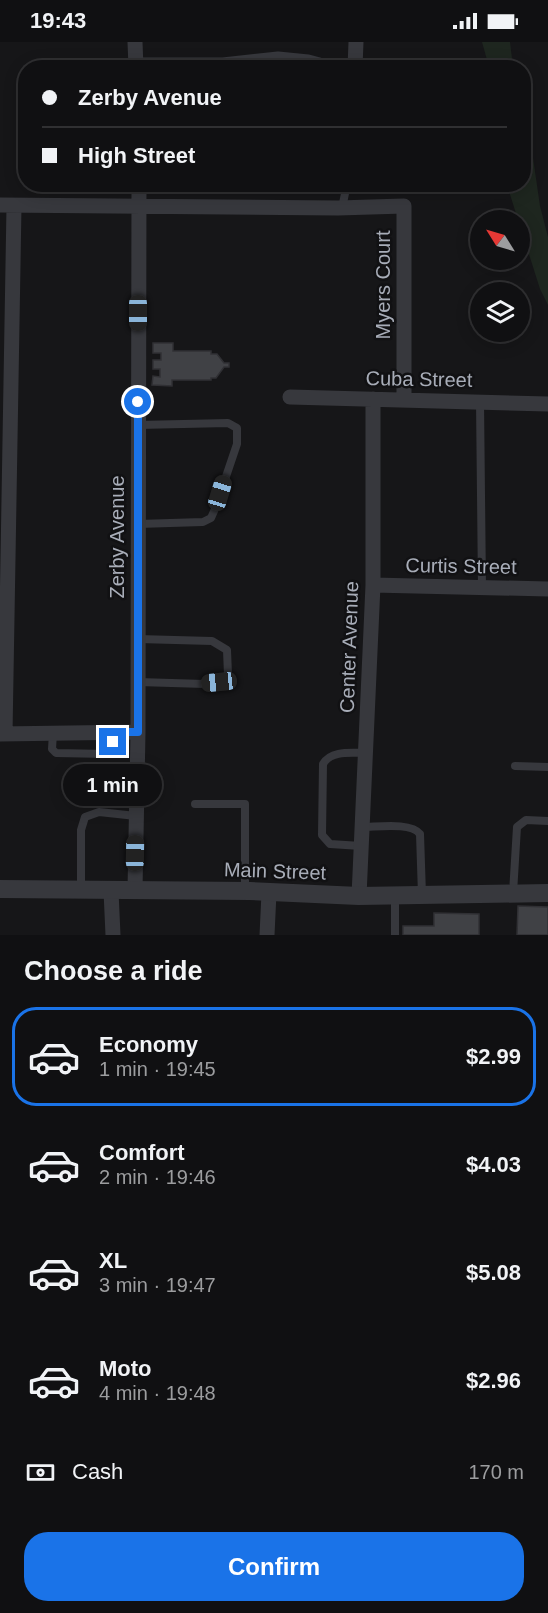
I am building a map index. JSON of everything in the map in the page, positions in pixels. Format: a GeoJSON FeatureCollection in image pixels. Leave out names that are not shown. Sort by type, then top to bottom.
{"type":"FeatureCollection","features":[{"type":"Feature","properties":{"kind":"street"},"geometry":{"type":"LineString","coordinates":[[135,42],[136,60]]}},
{"type":"Feature","properties":{"kind":"street"},"geometry":{"type":"LineString","coordinates":[[356,42],[356,60]]}},
{"type":"Feature","properties":{"kind":"street"},"geometry":{"type":"LineString","coordinates":[[267,60],[288,60]]}},
{"type":"Feature","properties":{"kind":"street","name":"Zerby Avenue"},"geometry":{"type":"LineString","coordinates":[[135,890],[138,732],[139,192]]}},
{"type":"Feature","properties":{"kind":"street"},"geometry":{"type":"LineString","coordinates":[[138,732],[2,734],[7,205],[342,208]]}},
{"type":"Feature","properties":{"kind":"street","name":"Myers Court"},"geometry":{"type":"LineString","coordinates":[[342,208],[404,206],[404,399]]}},
{"type":"Feature","properties":{"kind":"street","name":"Cuba Street"},"geometry":{"type":"LineString","coordinates":[[290,397],[548,404]]}},
{"type":"Feature","properties":{"kind":"street","name":"Center Avenue"},"geometry":{"type":"LineString","coordinates":[[359,896],[373,585],[373,399]]}},
{"type":"Feature","properties":{"kind":"street","name":"Curtis Street"},"geometry":{"type":"LineString","coordinates":[[373,585],[548,589]]}},
{"type":"Feature","properties":{"kind":"street","name":"Main Street"},"geometry":{"type":"LineString","coordinates":[[0,890],[245,891],[359,896],[548,893]]}},
{"type":"Feature","properties":{"kind":"street"},"geometry":{"type":"LineString","coordinates":[[111,891],[113,935]]}},
{"type":"Feature","properties":{"kind":"street"},"geometry":{"type":"LineString","coordinates":[[267,935],[269,893]]}},
{"type":"Feature","properties":{"kind":"lane"},"geometry":{"type":"LineString","coordinates":[[342,208],[345,192]]}},
{"type":"Feature","properties":{"kind":"lane"},"geometry":{"type":"LineString","coordinates":[[480,402],[482,588]]}},
{"type":"Feature","properties":{"kind":"lane"},"geometry":{"type":"LineString","coordinates":[[138,425],[228,423],[237,428],[237,444],[211,518],[203,522],[138,524]]}},
{"type":"Feature","properties":{"kind":"lane"},"geometry":{"type":"LineString","coordinates":[[138,639],[212,641],[227,650],[228,675],[219,682],[206,684],[138,682]]}},
{"type":"Feature","properties":{"kind":"lane"},"geometry":{"type":"LineString","coordinates":[[53,733],[52,749],[56,753],[107,754],[113,749],[112,732]]}},
{"type":"Feature","properties":{"kind":"lane"},"geometry":{"type":"LineString","coordinates":[[361,846],[330,844],[322,835],[323,764],[333,755],[366,753]]}},
{"type":"Feature","properties":{"kind":"lane"},"geometry":{"type":"LineString","coordinates":[[514,766],[548,767]]}},
{"type":"Feature","properties":{"kind":"lane"},"geometry":{"type":"LineString","coordinates":[[195,804],[245,804],[245,891]]}},
{"type":"Feature","properties":{"kind":"lane"},"geometry":{"type":"LineString","coordinates":[[81,890],[81,830],[85,817],[99,812],[136,816]]}},
{"type":"Feature","properties":{"kind":"lane"},"geometry":{"type":"LineString","coordinates":[[513,893],[517,827],[526,820],[548,821]]}},
{"type":"Feature","properties":{"kind":"lane"},"geometry":{"type":"LineString","coordinates":[[362,827],[408,827],[420,834],[422,895]]}},
{"type":"Feature","properties":{"kind":"lane"},"geometry":{"type":"LineString","coordinates":[[395,895],[395,935]]}},
{"type":"Feature","properties":{"kind":"shaded area"},"geometry":{"type":"Polygon","coordinates":[[[482,42],[510,42],[512,60],[487,60],[482,42]]]}},
{"type":"Feature","properties":{"kind":"shaded area"},"geometry":{"type":"Polygon","coordinates":[[[531,144],[540,206],[548,237],[548,305],[540,289],[530,257],[530,210],[515,210],[509,192],[531,192],[531,144]]]}},
{"type":"Feature","properties":{"kind":"building"},"geometry":{"type":"Polygon","coordinates":[[[153,343],[173,343],[173,351],[211,351],[211,354],[217,354],[224,363],[229,363],[229,367],[224,367],[216,378],[211,378],[211,380],[172,380],[172,386],[152,385],[153,376],[160,377],[160,369],[153,369],[153,360],[161,360],[161,353],[153,353],[153,343]]]}},
{"type":"Feature","properties":{"kind":"building"},"geometry":{"type":"Polygon","coordinates":[[[518,906],[548,907],[548,935],[517,935],[518,906]]]}},
{"type":"Feature","properties":{"kind":"building"},"geometry":{"type":"Polygon","coordinates":[[[434,913],[479,914],[479,935],[403,935],[403,926],[434,926],[434,913]]]}},
{"type":"Feature","properties":{"kind":"route"},"geometry":{"type":"LineString","coordinates":[[113,742],[112,732],[138,732],[138,402]]}}]}
